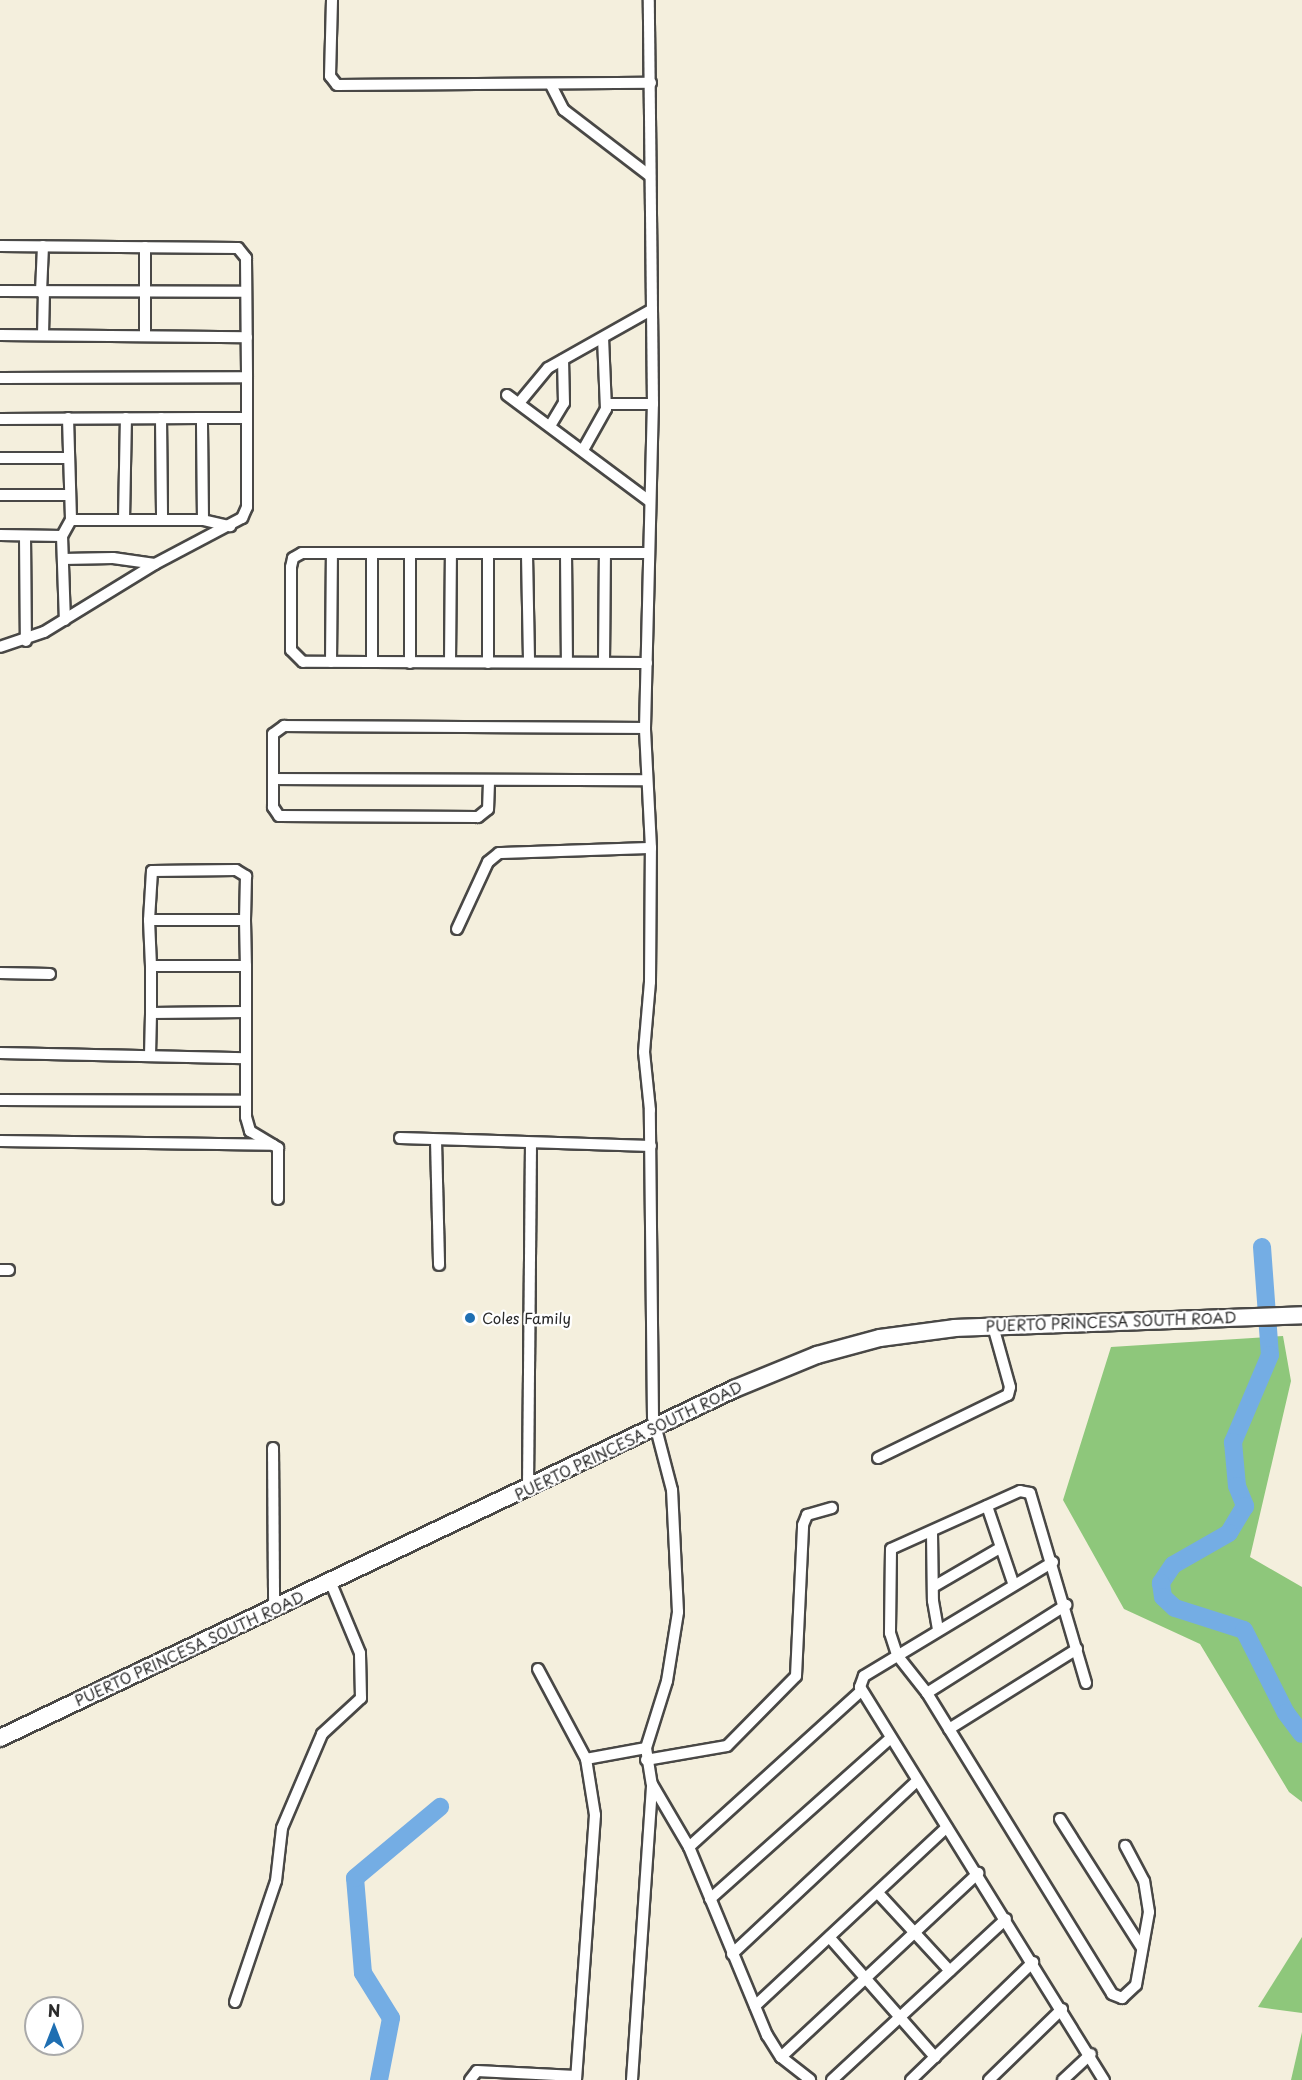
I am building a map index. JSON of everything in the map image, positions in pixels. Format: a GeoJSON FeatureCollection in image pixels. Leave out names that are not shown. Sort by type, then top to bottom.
{"type":"FeatureCollection","features":[{"type":"Feature","properties":{"kind":"main road","name":"PUERTO PRINCESA SOUTH ROAD"},"geometry":{"type":"LineString","coordinates":[[0,1738],[787,1366],[852,1344],[915,1332],[993,1326],[1294,1315]]}},
{"type":"Feature","properties":{"kind":"street"},"geometry":{"type":"LineString","coordinates":[[332,0],[330,76],[338,85],[651,83]]}},
{"type":"Feature","properties":{"kind":"street"},"geometry":{"type":"LineString","coordinates":[[649,0],[653,404],[645,728],[651,848],[650,982],[644,1052],[651,1146],[656,1428],[672,1490],[678,1612],[669,1672],[646,1748],[646,1760],[652,1784],[689,1847],[755,2006],[781,2056],[810,2080]]}},
{"type":"Feature","properties":{"kind":"street"},"geometry":{"type":"LineString","coordinates":[[551,85],[564,110],[650,176]]}},
{"type":"Feature","properties":{"kind":"street"},"geometry":{"type":"LineString","coordinates":[[0,246],[238,248],[246,258],[247,337],[247,507],[242,518],[155,564],[65,620],[26,641],[0,647]]}},
{"type":"Feature","properties":{"kind":"street"},"geometry":{"type":"LineString","coordinates":[[42,335],[44,246]]}},
{"type":"Feature","properties":{"kind":"street"},"geometry":{"type":"LineString","coordinates":[[145,247],[145,335]]}},
{"type":"Feature","properties":{"kind":"street"},"geometry":{"type":"LineString","coordinates":[[0,291],[246,292]]}},
{"type":"Feature","properties":{"kind":"street"},"geometry":{"type":"LineString","coordinates":[[519,404],[541,374],[651,309]]}},
{"type":"Feature","properties":{"kind":"street"},"geometry":{"type":"LineString","coordinates":[[0,335],[247,337]]}},
{"type":"Feature","properties":{"kind":"street"},"geometry":{"type":"LineString","coordinates":[[583,450],[602,421],[607,404],[603,338]]}},
{"type":"Feature","properties":{"kind":"street"},"geometry":{"type":"LineString","coordinates":[[550,426],[564,403],[563,360]]}},
{"type":"Feature","properties":{"kind":"street"},"geometry":{"type":"LineString","coordinates":[[0,378],[247,377]]}},
{"type":"Feature","properties":{"kind":"street"},"geometry":{"type":"LineString","coordinates":[[507,395],[649,501]]}},
{"type":"Feature","properties":{"kind":"street"},"geometry":{"type":"LineString","coordinates":[[607,404],[653,404]]}},
{"type":"Feature","properties":{"kind":"street"},"geometry":{"type":"LineString","coordinates":[[0,418],[246,418]]}},
{"type":"Feature","properties":{"kind":"street"},"geometry":{"type":"LineString","coordinates":[[65,620],[62,536],[71,520],[68,418]]}},
{"type":"Feature","properties":{"kind":"street"},"geometry":{"type":"LineString","coordinates":[[124,520],[126,418]]}},
{"type":"Feature","properties":{"kind":"street"},"geometry":{"type":"LineString","coordinates":[[161,418],[162,520]]}},
{"type":"Feature","properties":{"kind":"street"},"geometry":{"type":"LineString","coordinates":[[202,418],[203,520]]}},
{"type":"Feature","properties":{"kind":"street"},"geometry":{"type":"LineString","coordinates":[[0,458],[69,458]]}},
{"type":"Feature","properties":{"kind":"street"},"geometry":{"type":"LineString","coordinates":[[0,495],[70,495]]}},
{"type":"Feature","properties":{"kind":"street"},"geometry":{"type":"LineString","coordinates":[[71,520],[203,520],[230,526]]}},
{"type":"Feature","properties":{"kind":"street"},"geometry":{"type":"LineString","coordinates":[[0,536],[62,536]]}},
{"type":"Feature","properties":{"kind":"street"},"geometry":{"type":"LineString","coordinates":[[25,536],[26,641]]}},
{"type":"Feature","properties":{"kind":"street"},"geometry":{"type":"LineString","coordinates":[[647,663],[303,662],[292,654],[290,598],[293,558],[302,553],[527,555],[649,553]]}},
{"type":"Feature","properties":{"kind":"street"},"geometry":{"type":"LineString","coordinates":[[331,662],[332,553]]}},
{"type":"Feature","properties":{"kind":"street"},"geometry":{"type":"LineString","coordinates":[[566,553],[567,662]]}},
{"type":"Feature","properties":{"kind":"street"},"geometry":{"type":"LineString","coordinates":[[604,662],[605,553]]}},
{"type":"Feature","properties":{"kind":"street"},"geometry":{"type":"LineString","coordinates":[[372,554],[372,662]]}},
{"type":"Feature","properties":{"kind":"street"},"geometry":{"type":"LineString","coordinates":[[410,555],[410,663]]}},
{"type":"Feature","properties":{"kind":"street"},"geometry":{"type":"LineString","coordinates":[[450,662],[451,555]]}},
{"type":"Feature","properties":{"kind":"street"},"geometry":{"type":"LineString","coordinates":[[488,555],[488,663]]}},
{"type":"Feature","properties":{"kind":"street"},"geometry":{"type":"LineString","coordinates":[[527,555],[529,662]]}},
{"type":"Feature","properties":{"kind":"street"},"geometry":{"type":"LineString","coordinates":[[63,559],[113,558],[155,564]]}},
{"type":"Feature","properties":{"kind":"street"},"geometry":{"type":"LineString","coordinates":[[489,782],[488,809],[478,817],[283,817],[274,811],[273,734],[279,727],[645,728]]}},
{"type":"Feature","properties":{"kind":"street"},"geometry":{"type":"LineString","coordinates":[[274,779],[489,782],[647,780]]}},
{"type":"Feature","properties":{"kind":"street"},"geometry":{"type":"LineString","coordinates":[[457,929],[488,862],[499,853],[651,848]]}},
{"type":"Feature","properties":{"kind":"street"},"geometry":{"type":"LineString","coordinates":[[150,1055],[150,873],[202,870],[244,873],[245,1101],[250,1131],[277,1145]]}},
{"type":"Feature","properties":{"kind":"street"},"geometry":{"type":"LineString","coordinates":[[149,920],[245,920]]}},
{"type":"Feature","properties":{"kind":"street"},"geometry":{"type":"LineString","coordinates":[[151,966],[246,966]]}},
{"type":"Feature","properties":{"kind":"street"},"geometry":{"type":"LineString","coordinates":[[0,973],[50,974]]}},
{"type":"Feature","properties":{"kind":"street"},"geometry":{"type":"LineString","coordinates":[[151,1013],[246,1012]]}},
{"type":"Feature","properties":{"kind":"street"},"geometry":{"type":"LineString","coordinates":[[0,1053],[246,1058]]}},
{"type":"Feature","properties":{"kind":"street"},"geometry":{"type":"LineString","coordinates":[[0,1100],[245,1101]]}},
{"type":"Feature","properties":{"kind":"street"},"geometry":{"type":"LineString","coordinates":[[400,1138],[651,1146]]}},
{"type":"Feature","properties":{"kind":"street"},"geometry":{"type":"LineString","coordinates":[[436,1140],[439,1265]]}},
{"type":"Feature","properties":{"kind":"street"},"geometry":{"type":"LineString","coordinates":[[0,1141],[277,1145]]}},
{"type":"Feature","properties":{"kind":"street"},"geometry":{"type":"LineString","coordinates":[[528,1488],[531,1143]]}},
{"type":"Feature","properties":{"kind":"street"},"geometry":{"type":"LineString","coordinates":[[277,1145],[278,1198]]}},
{"type":"Feature","properties":{"kind":"street"},"geometry":{"type":"LineString","coordinates":[[878,1458],[1008,1395],[1010,1387],[993,1326]]}},
{"type":"Feature","properties":{"kind":"street"},"geometry":{"type":"LineString","coordinates":[[273,1448],[274,1607]]}},
{"type":"Feature","properties":{"kind":"street"},"geometry":{"type":"LineString","coordinates":[[1086,1683],[1066,1605],[1030,1493],[1020,1491],[932,1533],[894,1546],[889,1552],[891,1640],[897,1655],[927,1693],[1114,1997],[1126,1997],[1133,1990],[1149,1912],[1148,1896],[1125,1845]]}},
{"type":"Feature","properties":{"kind":"street"},"geometry":{"type":"LineString","coordinates":[[987,1506],[1013,1583]]}},
{"type":"Feature","properties":{"kind":"street"},"geometry":{"type":"LineString","coordinates":[[646,1760],[727,1746],[796,1676],[803,1525],[807,1515],[832,1508]]}},
{"type":"Feature","properties":{"kind":"street"},"geometry":{"type":"LineString","coordinates":[[932,1533],[933,1587],[938,1629]]}},
{"type":"Feature","properties":{"kind":"street"},"geometry":{"type":"LineString","coordinates":[[933,1587],[1000,1548]]}},
{"type":"Feature","properties":{"kind":"street"},"geometry":{"type":"LineString","coordinates":[[689,1847],[861,1691],[864,1676],[1013,1583],[1053,1562]]}},
{"type":"Feature","properties":{"kind":"street"},"geometry":{"type":"LineString","coordinates":[[235,2002],[276,1881],[282,1828],[322,1734],[361,1698],[360,1653],[330,1581]]}},
{"type":"Feature","properties":{"kind":"street"},"geometry":{"type":"LineString","coordinates":[[927,1693],[1066,1605]]}},
{"type":"Feature","properties":{"kind":"street"},"geometry":{"type":"LineString","coordinates":[[949,1729],[1077,1648]]}},
{"type":"Feature","properties":{"kind":"street"},"geometry":{"type":"LineString","coordinates":[[470,2080],[477,2071],[506,2076],[576,2078],[595,1815],[586,1759],[538,1669]]}},
{"type":"Feature","properties":{"kind":"street"},"geometry":{"type":"LineString","coordinates":[[861,1691],[1034,1962],[1091,2054],[1104,2080]]}},
{"type":"Feature","properties":{"kind":"street"},"geometry":{"type":"LineString","coordinates":[[710,1899],[891,1738]]}},
{"type":"Feature","properties":{"kind":"street"},"geometry":{"type":"LineString","coordinates":[[586,1759],[646,1748]]}},
{"type":"Feature","properties":{"kind":"street"},"geometry":{"type":"LineString","coordinates":[[732,1953],[917,1781]]}},
{"type":"Feature","properties":{"kind":"street"},"geometry":{"type":"LineString","coordinates":[[632,2080],[652,1784]]}},
{"type":"Feature","properties":{"kind":"street"},"geometry":{"type":"LineString","coordinates":[[1060,1819],[1143,1948]]}},
{"type":"Feature","properties":{"kind":"street"},"geometry":{"type":"LineString","coordinates":[[755,2006],[947,1827]]}},
{"type":"Feature","properties":{"kind":"street"},"geometry":{"type":"LineString","coordinates":[[781,2056],[864,1976],[978,1873]]}},
{"type":"Feature","properties":{"kind":"street"},"geometry":{"type":"LineString","coordinates":[[878,1893],[950,1971]]}},
{"type":"Feature","properties":{"kind":"street"},"geometry":{"type":"LineString","coordinates":[[832,2080],[1006,1919]]}},
{"type":"Feature","properties":{"kind":"street"},"geometry":{"type":"LineString","coordinates":[[830,1938],[935,2057]]}},
{"type":"Feature","properties":{"kind":"street"},"geometry":{"type":"LineString","coordinates":[[910,2080],[1034,1962]]}},
{"type":"Feature","properties":{"kind":"street"},"geometry":{"type":"LineString","coordinates":[[988,2080],[1062,2009]]}},
{"type":"Feature","properties":{"kind":"street"},"geometry":{"type":"LineString","coordinates":[[1063,2080],[1091,2054]]}},
{"type":"Feature","properties":{"kind":"green space"},"geometry":{"type":"Polygon","coordinates":[[[1283,1336],[1291,1381],[1250,1557],[1302,1587],[1302,1802],[1289,1792],[1200,1644],[1124,1609],[1063,1500],[1111,1347],[1283,1336]]]}},
{"type":"Feature","properties":{"kind":"green space"},"geometry":{"type":"Polygon","coordinates":[[[1302,1937],[1302,2013],[1258,2007],[1302,1937]]]}},
{"type":"Feature","properties":{"kind":"green space"},"geometry":{"type":"Polygon","coordinates":[[[1302,2032],[1302,2080],[1291,2080],[1302,2032]]]}},
{"type":"Feature","properties":{"kind":"waterway"},"geometry":{"type":"LineString","coordinates":[[1262,1247],[1270,1355],[1233,1442],[1237,1486],[1245,1506],[1229,1533],[1173,1565],[1161,1583],[1163,1597],[1175,1608],[1244,1630],[1286,1713],[1302,1734]]}},
{"type":"Feature","properties":{"kind":"waterway"},"geometry":{"type":"LineString","coordinates":[[379,2080],[391,2018],[363,1973],[355,1878],[440,1807]]}},
{"type":"Feature","properties":{"kind":"place","name":"Coles Family"},"geometry":{"type":"Point","coordinates":[470,1318]}}]}
